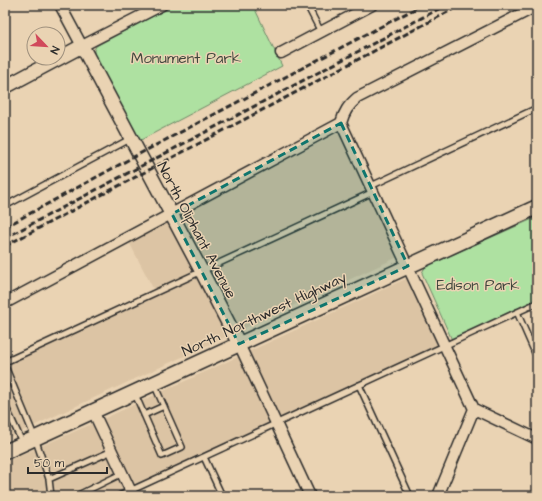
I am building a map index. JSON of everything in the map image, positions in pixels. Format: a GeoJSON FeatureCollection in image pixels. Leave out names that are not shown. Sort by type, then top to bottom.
{"type":"FeatureCollection","features":[{"type":"Feature","properties":{"kind":"main road","name":"North Northwest Highway"},"geometry":{"type":"LineString","coordinates":[[5,452],[537,207]]}},
{"type":"Feature","properties":{"kind":"street","name":"North Oliphant Avenue"},"geometry":{"type":"LineString","coordinates":[[60,5],[172,214],[239,344],[310,496]]}},
{"type":"Feature","properties":{"kind":"street"},"geometry":{"type":"LineString","coordinates":[[7,82],[82,46],[150,8],[162,5]]}},
{"type":"Feature","properties":{"kind":"street"},"geometry":{"type":"LineString","coordinates":[[281,53],[372,5]]}},
{"type":"Feature","properties":{"kind":"street"},"geometry":{"type":"LineString","coordinates":[[5,303],[341,123],[348,106],[357,98],[537,6]]}},
{"type":"Feature","properties":{"kind":"street"},"geometry":{"type":"LineString","coordinates":[[341,123],[474,409],[537,439]]}},
{"type":"Feature","properties":{"kind":"street"},"geometry":{"type":"LineString","coordinates":[[441,495],[474,409]]}},
{"type":"Feature","properties":{"kind":"street"},"geometry":{"type":"LineString","coordinates":[[93,411],[132,493]]}},
{"type":"Feature","properties":{"kind":"lane"},"geometry":{"type":"LineString","coordinates":[[307,5],[321,32]]}},
{"type":"Feature","properties":{"kind":"lane"},"geometry":{"type":"LineString","coordinates":[[5,362],[202,272],[537,108]]}},
{"type":"Feature","properties":{"kind":"lane"},"geometry":{"type":"LineString","coordinates":[[5,206],[130,138]]}},
{"type":"Feature","properties":{"kind":"lane"},"geometry":{"type":"LineString","coordinates":[[119,496],[132,493],[204,457],[537,303]]}},
{"type":"Feature","properties":{"kind":"lane"},"geometry":{"type":"LineString","coordinates":[[517,312],[535,353],[537,354]]}},
{"type":"Feature","properties":{"kind":"lane"},"geometry":{"type":"LineString","coordinates":[[5,366],[29,441]]}},
{"type":"Feature","properties":{"kind":"lane"},"geometry":{"type":"LineString","coordinates":[[134,392],[162,456],[182,447],[154,383]]}},
{"type":"Feature","properties":{"kind":"lane"},"geometry":{"type":"LineString","coordinates":[[360,385],[410,496]]}},
{"type":"Feature","properties":{"kind":"lane"},"geometry":{"type":"LineString","coordinates":[[5,405],[29,441],[49,479],[51,496]]}},
{"type":"Feature","properties":{"kind":"lane"},"geometry":{"type":"LineString","coordinates":[[144,415],[164,406]]}},
{"type":"Feature","properties":{"kind":"lane"},"geometry":{"type":"LineString","coordinates":[[49,479],[112,451]]}},
{"type":"Feature","properties":{"kind":"lane"},"geometry":{"type":"LineString","coordinates":[[204,457],[222,496]]}},
{"type":"Feature","properties":{"kind":"lane"},"geometry":{"type":"LineString","coordinates":[[76,496],[123,473]]}},
{"type":"Feature","properties":{"kind":"highlighted area"},"geometry":{"type":"Polygon","coordinates":[[[341,123],[408,266],[239,344],[172,214],[341,123]]]}},
{"type":"Feature","properties":{"kind":"shaded area"},"geometry":{"type":"Polygon","coordinates":[[[342,131],[400,256],[5,439],[5,361],[155,292],[129,242],[342,131]]]}},
{"type":"Feature","properties":{"kind":"shaded area"},"geometry":{"type":"Polygon","coordinates":[[[412,276],[444,345],[119,496],[5,496],[5,462],[101,420],[412,276]]]}},
{"type":"Feature","properties":{"kind":"green space","name":"Monument Park"},"geometry":{"type":"Polygon","coordinates":[[[174,5],[253,5],[282,66],[139,141],[94,54],[94,50],[96,46],[174,5]]]}},
{"type":"Feature","properties":{"kind":"green space","name":"Edison Park"},"geometry":{"type":"Polygon","coordinates":[[[537,217],[537,301],[452,340],[422,273],[424,269],[427,266],[537,217]]]}},
{"type":"Feature","properties":{"kind":"railway"},"geometry":{"type":"LineString","coordinates":[[5,227],[139,154],[422,5]]}},
{"type":"Feature","properties":{"kind":"railway"},"geometry":{"type":"LineString","coordinates":[[5,238],[446,5]]}},
{"type":"Feature","properties":{"kind":"railway"},"geometry":{"type":"LineString","coordinates":[[5,246],[461,5]]}}]}
